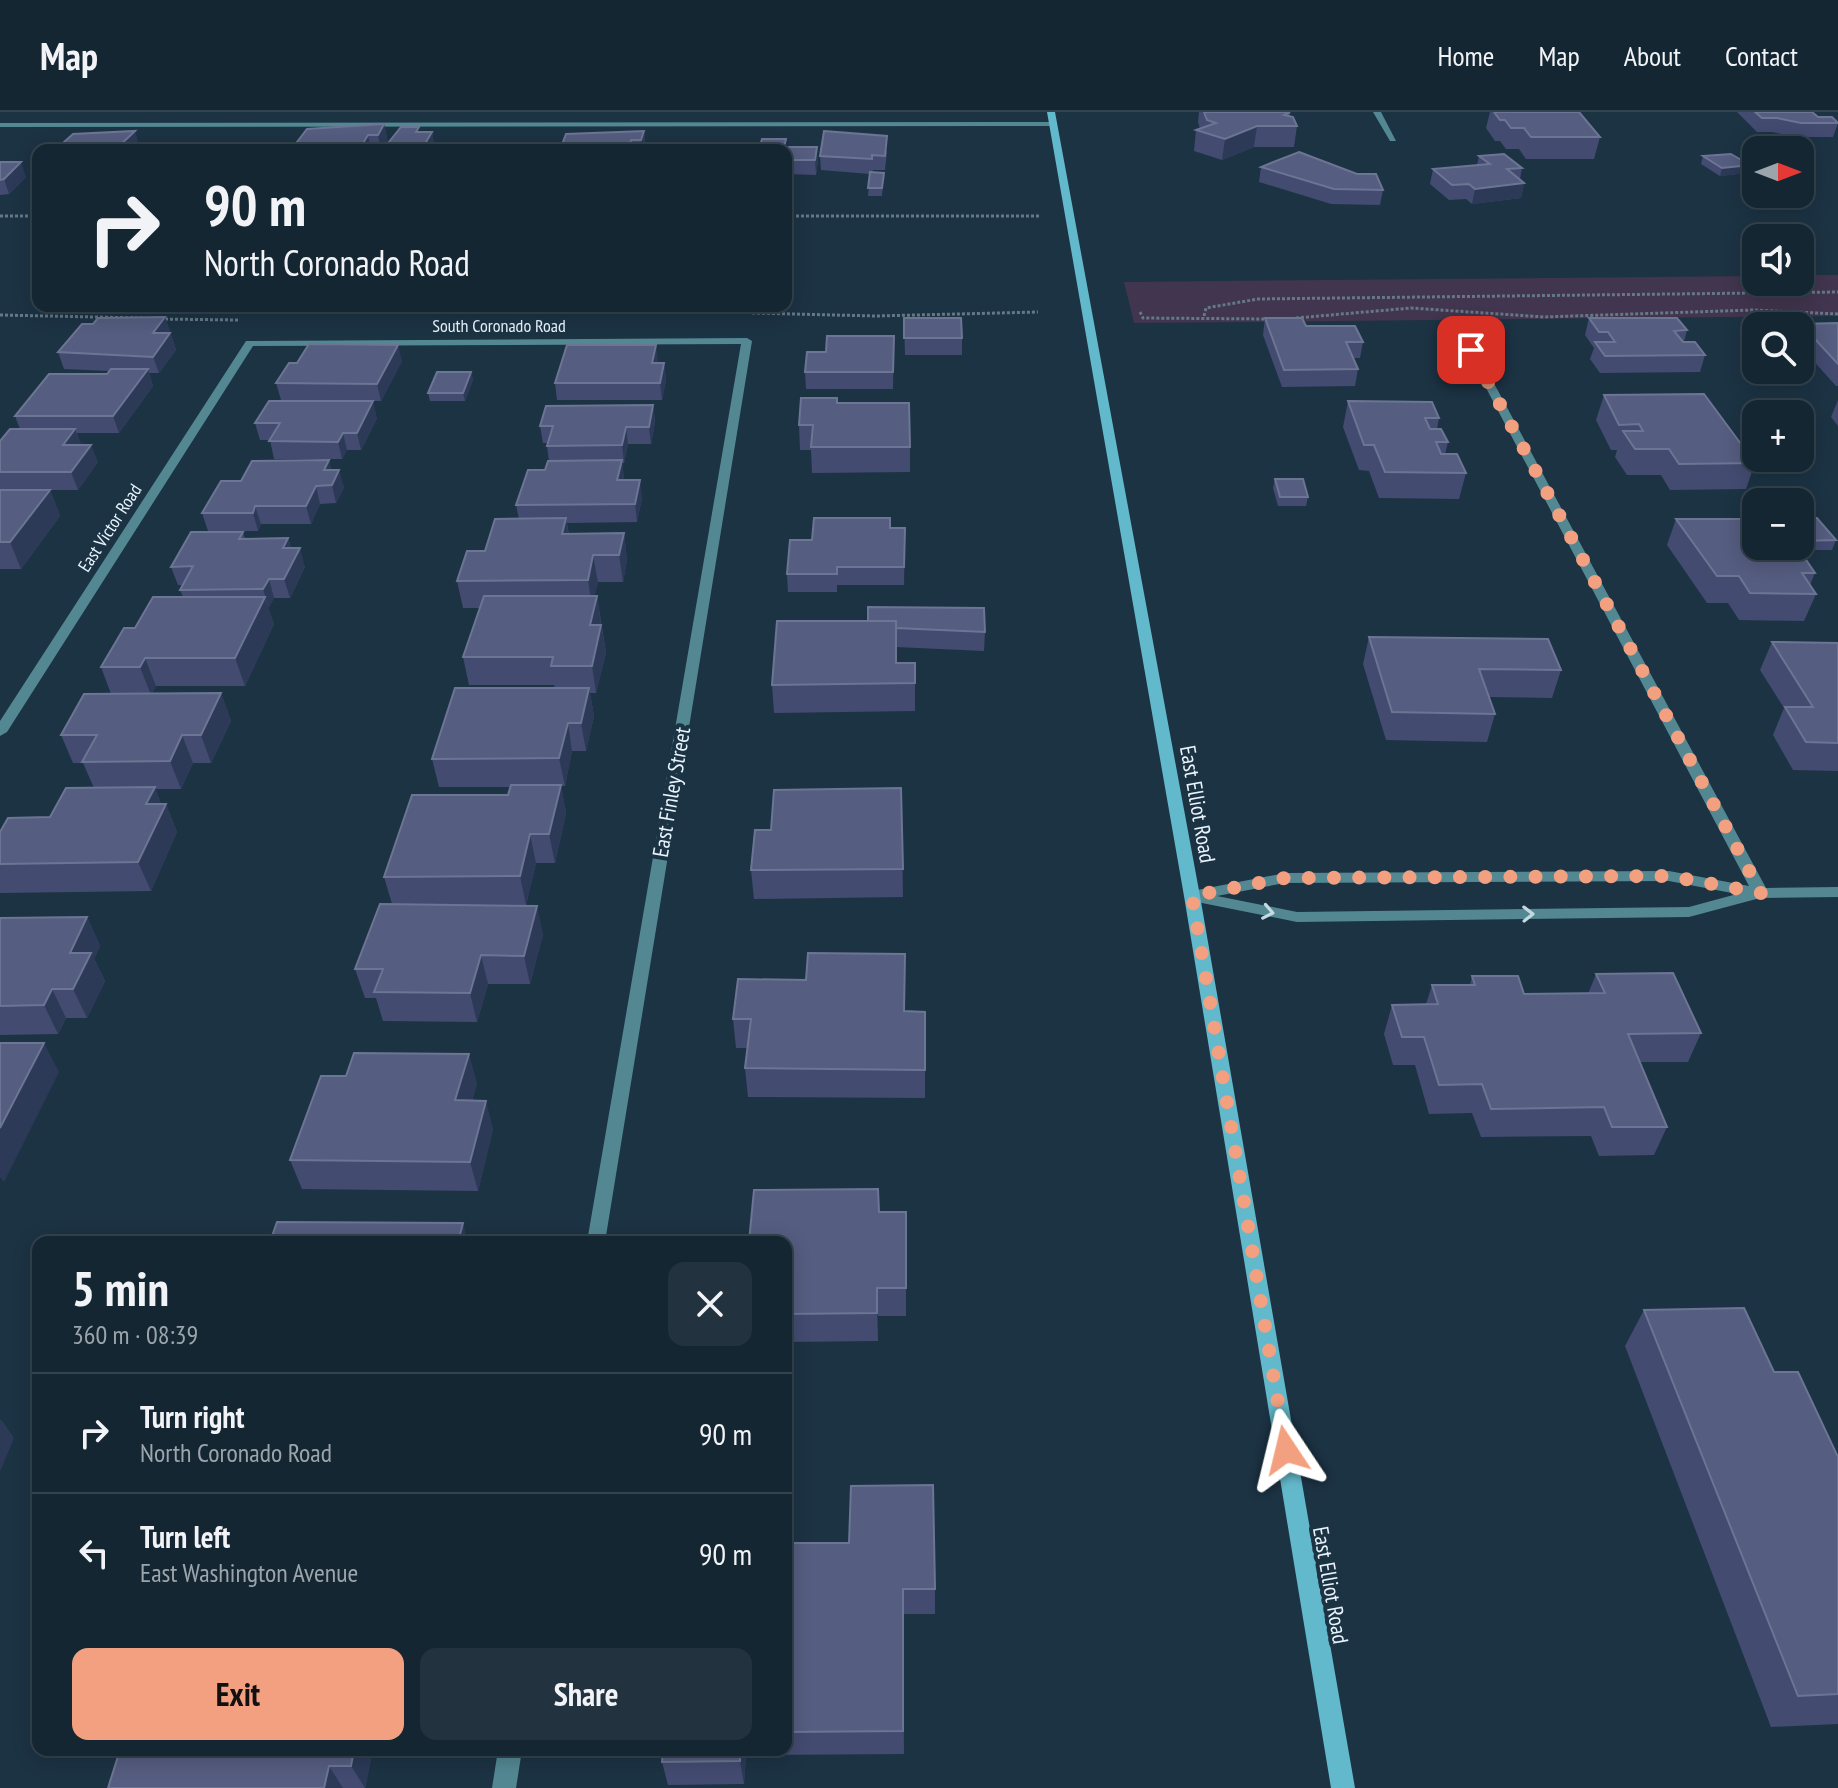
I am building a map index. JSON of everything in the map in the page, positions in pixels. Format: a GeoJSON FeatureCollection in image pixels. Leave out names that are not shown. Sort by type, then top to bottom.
{"type":"FeatureCollection","features":[{"type":"Feature","properties":{"kind":"main road","name":"East Elliot Road"},"geometry":{"type":"LineString","coordinates":[[1052,118],[1192,896],[1343,1788]]}},
{"type":"Feature","properties":{"kind":"street"},"geometry":{"type":"LineString","coordinates":[[1377,112],[1393,139]]}},
{"type":"Feature","properties":{"kind":"street"},"geometry":{"type":"LineString","coordinates":[[0,125],[1052,118]]}},
{"type":"Feature","properties":{"kind":"street","name":"South Coronado Road"},"geometry":{"type":"LineString","coordinates":[[250,343],[747,341]]}},
{"type":"Feature","properties":{"kind":"street","name":"East Finley Street"},"geometry":{"type":"LineString","coordinates":[[597,1236],[747,341]]}},
{"type":"Feature","properties":{"kind":"street","name":"East Victor Road"},"geometry":{"type":"LineString","coordinates":[[0,732],[250,343]]}},
{"type":"Feature","properties":{"kind":"street"},"geometry":{"type":"LineString","coordinates":[[1471,350],[1761,893]]}},
{"type":"Feature","properties":{"kind":"street"},"geometry":{"type":"LineString","coordinates":[[1192,896],[1285,878],[1669,876],[1761,893],[1838,892]]}},
{"type":"Feature","properties":{"kind":"street"},"geometry":{"type":"LineString","coordinates":[[1192,896],[1297,917],[1689,912],[1761,893]]}},
{"type":"Feature","properties":{"kind":"street"},"geometry":{"type":"LineString","coordinates":[[504,1788],[509,1756]]}},
{"type":"Feature","properties":{"kind":"path"},"geometry":{"type":"LineString","coordinates":[[0,216],[32,216]]}},
{"type":"Feature","properties":{"kind":"path"},"geometry":{"type":"LineString","coordinates":[[792,216],[1070,216]]}},
{"type":"Feature","properties":{"kind":"path"},"geometry":{"type":"LineString","coordinates":[[1204,316],[1206,308],[1214,305],[1258,299],[1838,292]]}},
{"type":"Feature","properties":{"kind":"path"},"geometry":{"type":"LineString","coordinates":[[1287,318],[1411,308],[1544,317],[1753,310],[1838,314]]}},
{"type":"Feature","properties":{"kind":"path"},"geometry":{"type":"LineString","coordinates":[[1140,312],[1143,318],[1204,316],[1273,319]]}},
{"type":"Feature","properties":{"kind":"shaded area"},"geometry":{"type":"Polygon","coordinates":[[[1814,275],[1838,275],[1838,316],[1814,316],[1814,312],[1742,312],[1742,317],[1134,323],[1124,282],[1742,276],[1742,296],[1814,296],[1814,275]]]}},
{"type":"Feature","properties":{"kind":"building"},"geometry":{"type":"Polygon","coordinates":[[[1204,112],[1290,112],[1284,115],[1293,117],[1297,126],[1257,126],[1225,139],[1196,130],[1216,123],[1207,120],[1204,112]]]}},
{"type":"Feature","properties":{"kind":"building"},"geometry":{"type":"Polygon","coordinates":[[[1494,112],[1579,112],[1600,137],[1531,137],[1524,128],[1511,128],[1494,112]]]}},
{"type":"Feature","properties":{"kind":"building"},"geometry":{"type":"Polygon","coordinates":[[[1755,112],[1812,112],[1818,117],[1832,117],[1838,123],[1801,123],[1762,118],[1755,112]]]}},
{"type":"Feature","properties":{"kind":"building"},"geometry":{"type":"Polygon","coordinates":[[[384,124],[378,135],[368,135],[363,144],[296,144],[307,129],[384,124]]]}},
{"type":"Feature","properties":{"kind":"building"},"geometry":{"type":"Polygon","coordinates":[[[401,127],[419,127],[416,132],[432,132],[425,144],[387,144],[401,127]]]}},
{"type":"Feature","properties":{"kind":"building"},"geometry":{"type":"Polygon","coordinates":[[[135,131],[121,144],[53,144],[63,143],[73,134],[135,131]]]}},
{"type":"Feature","properties":{"kind":"building"},"geometry":{"type":"Polygon","coordinates":[[[644,131],[641,140],[631,140],[630,144],[562,144],[566,134],[644,131]]]}},
{"type":"Feature","properties":{"kind":"building"},"geometry":{"type":"Polygon","coordinates":[[[824,131],[887,136],[885,156],[872,155],[872,159],[820,156],[824,131]]]}},
{"type":"Feature","properties":{"kind":"building"},"geometry":{"type":"Polygon","coordinates":[[[762,139],[786,139],[785,144],[761,144],[762,139]]]}},
{"type":"Feature","properties":{"kind":"building"},"geometry":{"type":"Polygon","coordinates":[[[792,147],[817,147],[815,160],[792,160],[792,147]]]}},
{"type":"Feature","properties":{"kind":"building"},"geometry":{"type":"Polygon","coordinates":[[[1299,152],[1357,174],[1376,174],[1383,190],[1334,189],[1261,167],[1299,152]]]}},
{"type":"Feature","properties":{"kind":"building"},"geometry":{"type":"Polygon","coordinates":[[[1504,154],[1522,168],[1507,169],[1524,183],[1475,189],[1469,184],[1452,185],[1433,169],[1490,164],[1479,156],[1504,154]]]}},
{"type":"Feature","properties":{"kind":"building"},"geometry":{"type":"Polygon","coordinates":[[[1731,154],[1742,160],[1742,166],[1722,168],[1703,156],[1731,154]]]}},
{"type":"Feature","properties":{"kind":"building"},"geometry":{"type":"Polygon","coordinates":[[[0,162],[21,162],[0,180],[0,162]]]}},
{"type":"Feature","properties":{"kind":"building"},"geometry":{"type":"Polygon","coordinates":[[[870,172],[884,173],[882,188],[868,188],[870,172]]]}},
{"type":"Feature","properties":{"kind":"building"},"geometry":{"type":"Polygon","coordinates":[[[165,317],[153,333],[170,333],[153,357],[58,352],[82,324],[93,324],[98,318],[165,317]]]}},
{"type":"Feature","properties":{"kind":"building"},"geometry":{"type":"Polygon","coordinates":[[[904,318],[961,318],[962,338],[904,338],[904,318]]]}},
{"type":"Feature","properties":{"kind":"building"},"geometry":{"type":"Polygon","coordinates":[[[1265,318],[1302,318],[1306,326],[1355,326],[1363,342],[1346,342],[1358,369],[1284,370],[1265,318]]]}},
{"type":"Feature","properties":{"kind":"building"},"geometry":{"type":"Polygon","coordinates":[[[1589,318],[1677,318],[1687,330],[1674,331],[1683,342],[1695,342],[1705,355],[1605,356],[1595,342],[1615,342],[1608,332],[1599,332],[1589,318]]]}},
{"type":"Feature","properties":{"kind":"building"},"geometry":{"type":"Polygon","coordinates":[[[1838,323],[1838,364],[1814,338],[1814,324],[1838,323]]]}},
{"type":"Feature","properties":{"kind":"building"},"geometry":{"type":"Polygon","coordinates":[[[827,336],[894,336],[893,372],[805,372],[807,352],[826,352],[827,336]]]}},
{"type":"Feature","properties":{"kind":"building"},"geometry":{"type":"Polygon","coordinates":[[[309,344],[398,345],[377,384],[276,383],[289,363],[297,363],[309,344]]]}},
{"type":"Feature","properties":{"kind":"building"},"geometry":{"type":"Polygon","coordinates":[[[567,345],[656,345],[652,363],[664,363],[660,383],[555,383],[567,345]]]}},
{"type":"Feature","properties":{"kind":"building"},"geometry":{"type":"Polygon","coordinates":[[[111,369],[148,369],[113,416],[15,416],[49,374],[107,374],[111,369]]]}},
{"type":"Feature","properties":{"kind":"building"},"geometry":{"type":"Polygon","coordinates":[[[437,372],[471,372],[463,393],[428,393],[437,372]]]}},
{"type":"Feature","properties":{"kind":"building"},"geometry":{"type":"Polygon","coordinates":[[[1704,394],[1742,445],[1742,463],[1679,464],[1669,449],[1635,449],[1623,431],[1643,431],[1639,424],[1619,425],[1604,395],[1704,394]]]}},
{"type":"Feature","properties":{"kind":"building"},"geometry":{"type":"Polygon","coordinates":[[[801,398],[837,398],[837,403],[909,403],[910,447],[811,447],[813,425],[799,425],[801,398]]]}},
{"type":"Feature","properties":{"kind":"building"},"geometry":{"type":"Polygon","coordinates":[[[269,401],[373,401],[357,433],[343,433],[338,442],[269,441],[280,423],[255,423],[269,401]]]}},
{"type":"Feature","properties":{"kind":"building"},"geometry":{"type":"Polygon","coordinates":[[[1348,401],[1432,402],[1439,418],[1425,418],[1430,429],[1441,429],[1448,442],[1436,442],[1441,454],[1457,454],[1466,473],[1385,472],[1374,445],[1364,445],[1348,401]]]}},
{"type":"Feature","properties":{"kind":"building"},"geometry":{"type":"Polygon","coordinates":[[[653,405],[649,427],[626,427],[622,445],[547,446],[553,426],[540,426],[546,406],[653,405]]]}},
{"type":"Feature","properties":{"kind":"building"},"geometry":{"type":"Polygon","coordinates":[[[10,429],[75,429],[63,445],[91,445],[71,472],[0,472],[0,441],[10,429]]]}},
{"type":"Feature","properties":{"kind":"building"},"geometry":{"type":"Polygon","coordinates":[[[329,460],[324,470],[339,470],[332,485],[316,486],[306,506],[255,506],[253,513],[202,513],[221,481],[241,481],[252,461],[329,460]]]}},
{"type":"Feature","properties":{"kind":"building"},"geometry":{"type":"Polygon","coordinates":[[[622,460],[617,480],[640,480],[635,504],[516,505],[528,470],[545,470],[548,461],[622,460]]]}},
{"type":"Feature","properties":{"kind":"building"},"geometry":{"type":"Polygon","coordinates":[[[1275,479],[1303,479],[1308,497],[1280,497],[1275,479]]]}},
{"type":"Feature","properties":{"kind":"building"},"geometry":{"type":"Polygon","coordinates":[[[0,490],[50,490],[10,542],[0,542],[0,490]]]}},
{"type":"Feature","properties":{"kind":"building"},"geometry":{"type":"Polygon","coordinates":[[[566,518],[562,534],[624,533],[619,555],[593,555],[588,580],[457,581],[467,551],[485,551],[495,519],[566,518]]]}},
{"type":"Feature","properties":{"kind":"building"},"geometry":{"type":"Polygon","coordinates":[[[814,518],[890,518],[890,528],[905,528],[904,567],[837,567],[837,574],[787,574],[790,540],[812,540],[814,518]]]}},
{"type":"Feature","properties":{"kind":"building"},"geometry":{"type":"Polygon","coordinates":[[[1814,518],[1817,518],[1836,540],[1814,541],[1814,518]]]}},
{"type":"Feature","properties":{"kind":"building"},"geometry":{"type":"Polygon","coordinates":[[[1676,519],[1742,519],[1742,560],[1806,560],[1815,573],[1802,573],[1816,594],[1750,593],[1739,576],[1717,576],[1676,519]]]}},
{"type":"Feature","properties":{"kind":"building"},"geometry":{"type":"Polygon","coordinates":[[[191,532],[243,532],[239,539],[288,538],[283,548],[300,548],[284,579],[269,579],[263,589],[180,590],[193,566],[171,567],[191,532]]]}},
{"type":"Feature","properties":{"kind":"building"},"geometry":{"type":"Polygon","coordinates":[[[484,596],[597,596],[590,625],[601,625],[592,666],[551,666],[553,657],[463,657],[484,596]]]}},
{"type":"Feature","properties":{"kind":"building"},"geometry":{"type":"Polygon","coordinates":[[[153,597],[265,597],[235,658],[145,658],[140,667],[101,667],[124,628],[135,628],[153,597]]]}},
{"type":"Feature","properties":{"kind":"building"},"geometry":{"type":"Polygon","coordinates":[[[868,607],[984,608],[985,632],[896,628],[896,621],[868,621],[868,607]]]}},
{"type":"Feature","properties":{"kind":"building"},"geometry":{"type":"Polygon","coordinates":[[[777,621],[896,621],[896,663],[915,663],[915,683],[772,685],[777,621]]]}},
{"type":"Feature","properties":{"kind":"building"},"geometry":{"type":"Polygon","coordinates":[[[1369,637],[1548,639],[1561,670],[1479,669],[1495,714],[1392,712],[1369,637]]]}},
{"type":"Feature","properties":{"kind":"building"},"geometry":{"type":"Polygon","coordinates":[[[1772,642],[1838,643],[1838,743],[1806,742],[1785,707],[1813,707],[1772,642]]]}},
{"type":"Feature","properties":{"kind":"building"},"geometry":{"type":"Polygon","coordinates":[[[455,688],[589,688],[581,723],[568,723],[559,758],[432,759],[455,688]]]}},
{"type":"Feature","properties":{"kind":"building"},"geometry":{"type":"Polygon","coordinates":[[[221,693],[201,735],[182,735],[170,761],[82,762],[97,735],[61,735],[84,694],[221,693]]]}},
{"type":"Feature","properties":{"kind":"building"},"geometry":{"type":"Polygon","coordinates":[[[511,785],[561,785],[549,834],[530,834],[520,876],[384,877],[412,795],[508,795],[511,785]]]}},
{"type":"Feature","properties":{"kind":"building"},"geometry":{"type":"Polygon","coordinates":[[[155,787],[146,804],[166,804],[138,862],[0,864],[0,832],[8,818],[50,817],[66,788],[155,787]]]}},
{"type":"Feature","properties":{"kind":"building"},"geometry":{"type":"Polygon","coordinates":[[[901,788],[903,869],[751,870],[755,830],[771,830],[774,790],[901,788]]]}},
{"type":"Feature","properties":{"kind":"building"},"geometry":{"type":"Polygon","coordinates":[[[380,904],[537,906],[524,956],[481,955],[470,993],[374,992],[383,969],[355,969],[380,904]]]}},
{"type":"Feature","properties":{"kind":"building"},"geometry":{"type":"Polygon","coordinates":[[[87,917],[70,953],[91,953],[73,989],[52,989],[44,1005],[0,1006],[0,918],[87,917]]]}},
{"type":"Feature","properties":{"kind":"building"},"geometry":{"type":"Polygon","coordinates":[[[808,953],[905,954],[904,1011],[925,1012],[925,1070],[745,1068],[751,1019],[733,1019],[738,979],[806,980],[808,953]]]}},
{"type":"Feature","properties":{"kind":"building"},"geometry":{"type":"Polygon","coordinates":[[[1673,973],[1701,1033],[1628,1034],[1667,1127],[1612,1127],[1604,1107],[1491,1109],[1482,1084],[1439,1085],[1424,1037],[1402,1037],[1392,1005],[1438,1004],[1432,985],[1475,985],[1472,976],[1518,976],[1524,994],[1605,993],[1596,974],[1673,973]]]}},
{"type":"Feature","properties":{"kind":"building"},"geometry":{"type":"Polygon","coordinates":[[[0,1043],[44,1043],[0,1128],[0,1043]]]}},
{"type":"Feature","properties":{"kind":"building"},"geometry":{"type":"Polygon","coordinates":[[[354,1053],[469,1054],[455,1100],[486,1101],[470,1162],[290,1160],[321,1076],[346,1076],[354,1053]]]}},
{"type":"Feature","properties":{"kind":"building"},"geometry":{"type":"Polygon","coordinates":[[[878,1189],[879,1212],[906,1212],[906,1288],[877,1288],[877,1313],[792,1314],[792,1236],[750,1236],[754,1190],[878,1189]]]}},
{"type":"Feature","properties":{"kind":"building"},"geometry":{"type":"Polygon","coordinates":[[[277,1222],[463,1223],[460,1236],[272,1236],[277,1222]]]}},
{"type":"Feature","properties":{"kind":"building"},"geometry":{"type":"Polygon","coordinates":[[[1744,1308],[1774,1372],[1798,1372],[1838,1457],[1838,1694],[1798,1696],[1644,1310],[1744,1308]]]}},
{"type":"Feature","properties":{"kind":"building"},"geometry":{"type":"Polygon","coordinates":[[[933,1485],[935,1589],[903,1589],[903,1731],[792,1732],[792,1543],[849,1543],[851,1486],[933,1485]]]}},
{"type":"Feature","properties":{"kind":"building"},"geometry":{"type":"Polygon","coordinates":[[[118,1756],[353,1756],[351,1766],[329,1766],[324,1788],[108,1788],[118,1756]]]}},
{"type":"Feature","properties":{"kind":"building"},"geometry":{"type":"Polygon","coordinates":[[[662,1756],[740,1756],[740,1761],[662,1762],[662,1756]]]}},
{"type":"Feature","properties":{"kind":"route"},"geometry":{"type":"LineString","coordinates":[[1286,1450],[1192,896],[1285,878],[1669,876],[1761,893],[1471,350]]}}]}
